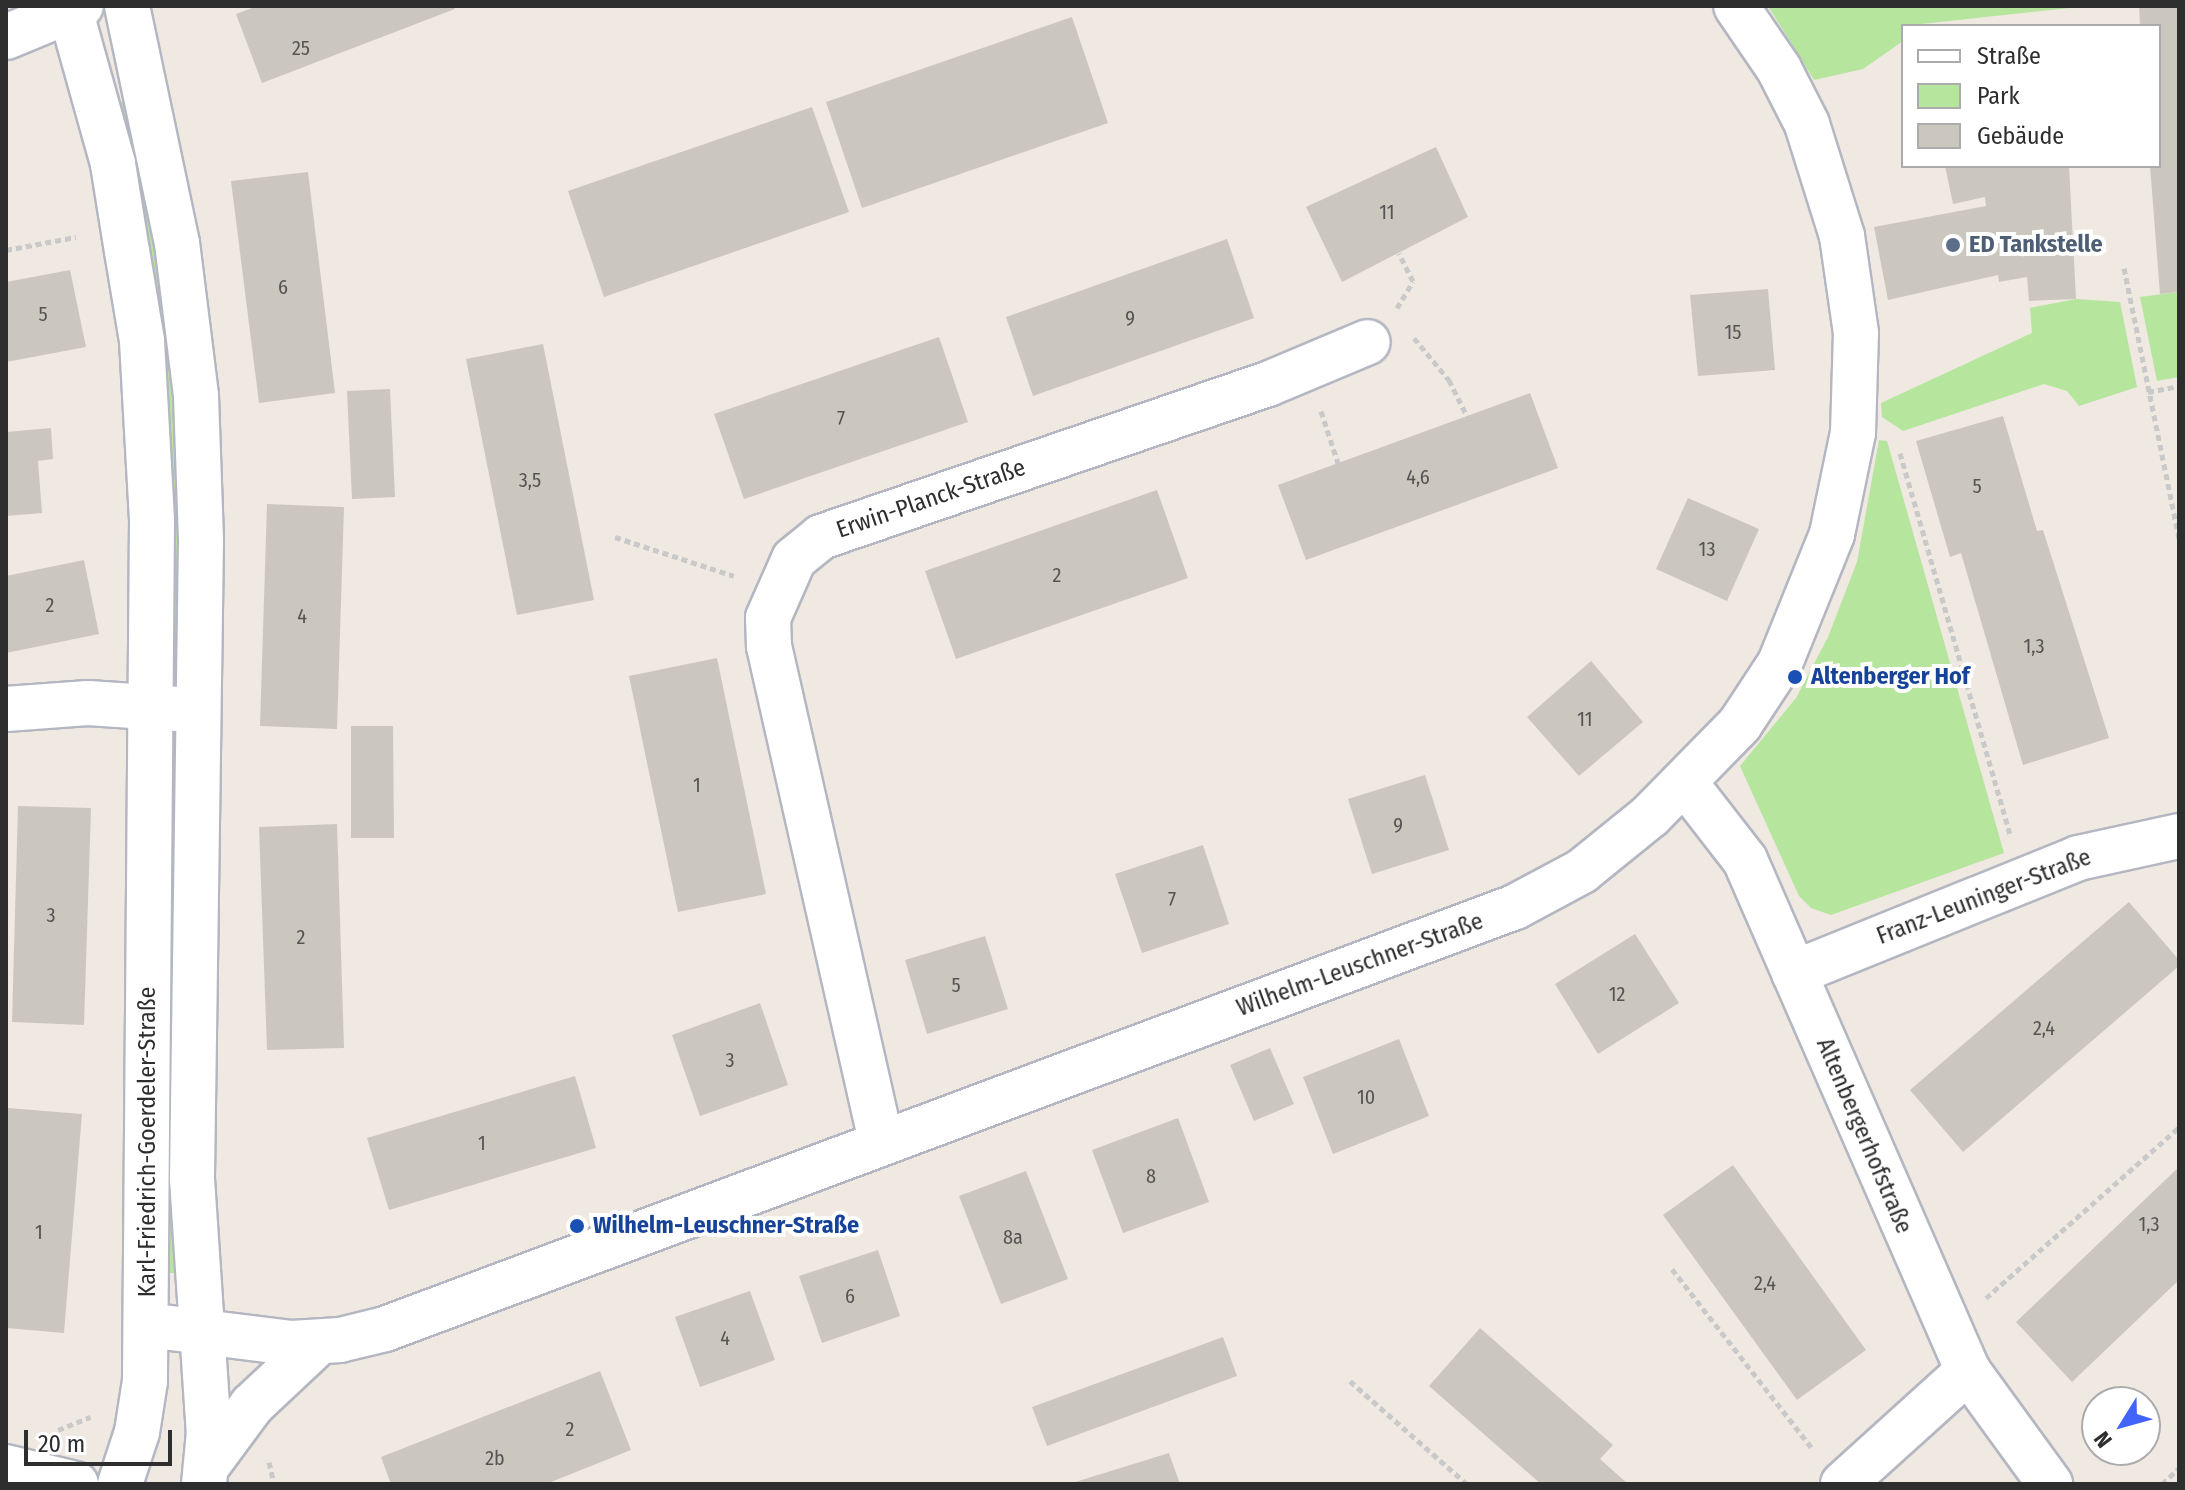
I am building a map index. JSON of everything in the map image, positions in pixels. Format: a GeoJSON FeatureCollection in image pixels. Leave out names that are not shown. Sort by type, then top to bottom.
{"type":"FeatureCollection","features":[{"type":"Feature","properties":{"kind":"street","name":"Karl-Friedrich-Goerdeler-Straße"},"geometry":{"type":"LineString","coordinates":[[73,7],[113,164],[142,341],[152,521],[147,1325],[201,1333],[192,1179],[200,710],[200,471],[190,323],[162,158],[127,6]]}},
{"type":"Feature","properties":{"kind":"street","name":"Wilhelm-Leuschner-Straße"},"geometry":{"type":"LineString","coordinates":[[201,1333],[318,1343],[385,1329],[881,1141],[1515,907],[1582,871],[1686,784],[1740,724],[1780,663],[1832,534],[1854,413],[1856,333],[1850,285],[1825,175],[1794,98],[1736,6]]}},
{"type":"Feature","properties":{"kind":"street"},"geometry":{"type":"LineString","coordinates":[[6,37],[73,7]]}},
{"type":"Feature","properties":{"kind":"street","name":"Erwin-Planck-Straße"},"geometry":{"type":"LineString","coordinates":[[881,1141],[776,683],[768,618],[777,590],[794,559],[821,537],[1268,384],[1384,336]]}},
{"type":"Feature","properties":{"kind":"street"},"geometry":{"type":"LineString","coordinates":[[6,709],[88,703],[200,710]]}},
{"type":"Feature","properties":{"kind":"street","name":"Altenbergerhofstraße"},"geometry":{"type":"LineString","coordinates":[[1686,784],[1745,860],[1943,1320],[1968,1371],[2050,1484]]}},
{"type":"Feature","properties":{"kind":"street","name":"Franz-Leuninger-Straße"},"geometry":{"type":"LineString","coordinates":[[1794,973],[2022,878],[2122,845],[2179,836]]}},
{"type":"Feature","properties":{"kind":"street"},"geometry":{"type":"LineString","coordinates":[[120,1484],[143,1409],[147,1325]]}},
{"type":"Feature","properties":{"kind":"street"},"geometry":{"type":"LineString","coordinates":[[201,1333],[206,1475]]}},
{"type":"Feature","properties":{"kind":"street"},"geometry":{"type":"LineString","coordinates":[[206,1475],[252,1405],[318,1343]]}},
{"type":"Feature","properties":{"kind":"street"},"geometry":{"type":"LineString","coordinates":[[1832,1472],[1968,1371]]}},
{"type":"Feature","properties":{"kind":"street"},"geometry":{"type":"LineString","coordinates":[[6,1467],[76,1484]]}},
{"type":"Feature","properties":{"kind":"path"},"geometry":{"type":"LineString","coordinates":[[6,250],[84,236]]}},
{"type":"Feature","properties":{"kind":"path"},"geometry":{"type":"LineString","coordinates":[[2124,268],[2179,539]]}},
{"type":"Feature","properties":{"kind":"path"},"geometry":{"type":"LineString","coordinates":[[1384,336],[1423,344],[1467,416]]}},
{"type":"Feature","properties":{"kind":"path"},"geometry":{"type":"LineString","coordinates":[[2148,392],[2179,386]]}},
{"type":"Feature","properties":{"kind":"path"},"geometry":{"type":"LineString","coordinates":[[1321,412],[1338,463]]}},
{"type":"Feature","properties":{"kind":"path"},"geometry":{"type":"LineString","coordinates":[[1854,413],[1883,427],[1897,442],[2022,878]]}},
{"type":"Feature","properties":{"kind":"path"},"geometry":{"type":"LineString","coordinates":[[615,537],[777,590]]}},
{"type":"Feature","properties":{"kind":"path"},"geometry":{"type":"LineString","coordinates":[[1943,1320],[1983,1301],[2179,1127]]}},
{"type":"Feature","properties":{"kind":"path"},"geometry":{"type":"LineString","coordinates":[[1672,1269],[1832,1472]]}},
{"type":"Feature","properties":{"kind":"path"},"geometry":{"type":"LineString","coordinates":[[1350,1381],[1467,1484]]}},
{"type":"Feature","properties":{"kind":"path"},"geometry":{"type":"LineString","coordinates":[[51,1432],[96,1413]]}},
{"type":"Feature","properties":{"kind":"path"},"geometry":{"type":"LineString","coordinates":[[2162,1484],[2179,1468]]}},
{"type":"Feature","properties":{"kind":"green space"},"geometry":{"type":"Polygon","coordinates":[[[1768,6],[2088,6],[1901,24],[1901,42],[1863,69],[1814,80],[1768,6]]]}},
{"type":"Feature","properties":{"kind":"green space"},"geometry":{"type":"Polygon","coordinates":[[[132,99],[173,324],[184,666],[166,667],[113,104],[132,99]]]}},
{"type":"Feature","properties":{"kind":"green space"},"geometry":{"type":"Polygon","coordinates":[[[2179,292],[2179,377],[2157,381],[2140,297],[2179,292]]]}},
{"type":"Feature","properties":{"kind":"green space"},"geometry":{"type":"Polygon","coordinates":[[[2076,299],[2120,302],[2137,387],[2079,406],[2067,391],[2044,384],[1903,431],[1882,417],[1881,403],[2032,333],[2030,308],[2076,299]]]}},
{"type":"Feature","properties":{"kind":"green space"},"geometry":{"type":"Polygon","coordinates":[[[1879,440],[1887,441],[2004,853],[1831,915],[1811,908],[1799,896],[1740,766],[1796,698],[1828,637],[1857,562],[1879,440]]]}},
{"type":"Feature","properties":{"kind":"green space"},"geometry":{"type":"Polygon","coordinates":[[[166,738],[183,739],[183,1273],[162,1273],[166,738]]]}},
{"type":"Feature","properties":{"kind":"building"},"geometry":{"type":"Polygon","coordinates":[[[257,6],[454,6],[455,9],[262,83],[236,14],[257,6]]]}},
{"type":"Feature","properties":{"kind":"building"},"geometry":{"type":"Polygon","coordinates":[[[2139,6],[2179,6],[2179,292],[2160,294],[2150,168],[2161,168],[2161,24],[2140,24],[2139,6]]]}},
{"type":"Feature","properties":{"kind":"building"},"geometry":{"type":"Polygon","coordinates":[[[1072,17],[1108,123],[862,208],[826,102],[1072,17]]]}},
{"type":"Feature","properties":{"kind":"building"},"geometry":{"type":"Polygon","coordinates":[[[812,107],[849,212],[604,297],[568,191],[812,107]]]}},
{"type":"Feature","properties":{"kind":"building"},"geometry":{"type":"Polygon","coordinates":[[[1436,147],[1468,217],[1342,282],[1306,207],[1436,147]]]}},
{"type":"Feature","properties":{"kind":"building"},"geometry":{"type":"Polygon","coordinates":[[[1945,168],[2069,168],[2076,299],[2029,301],[2027,277],[1999,282],[1998,275],[1888,300],[1874,227],[1986,206],[1985,197],[1953,204],[1945,168]]]}},
{"type":"Feature","properties":{"kind":"building"},"geometry":{"type":"Polygon","coordinates":[[[308,172],[335,393],[259,403],[231,181],[308,172]]]}},
{"type":"Feature","properties":{"kind":"building"},"geometry":{"type":"Polygon","coordinates":[[[1227,239],[1254,318],[1033,396],[1006,317],[1227,239]]]}},
{"type":"Feature","properties":{"kind":"building"},"geometry":{"type":"Polygon","coordinates":[[[70,270],[86,347],[6,362],[6,282],[70,270]]]}},
{"type":"Feature","properties":{"kind":"building"},"geometry":{"type":"Polygon","coordinates":[[[1768,289],[1775,370],[1698,376],[1690,295],[1768,289]]]}},
{"type":"Feature","properties":{"kind":"building"},"geometry":{"type":"Polygon","coordinates":[[[939,337],[968,422],[744,499],[714,414],[939,337]]]}},
{"type":"Feature","properties":{"kind":"building"},"geometry":{"type":"Polygon","coordinates":[[[543,344],[594,600],[517,615],[466,359],[543,344]]]}},
{"type":"Feature","properties":{"kind":"building"},"geometry":{"type":"Polygon","coordinates":[[[390,389],[395,497],[352,499],[347,391],[390,389]]]}},
{"type":"Feature","properties":{"kind":"building"},"geometry":{"type":"Polygon","coordinates":[[[1530,393],[1558,468],[1306,560],[1278,485],[1530,393]]]}},
{"type":"Feature","properties":{"kind":"building"},"geometry":{"type":"Polygon","coordinates":[[[2003,416],[2037,531],[2043,530],[2109,738],[2023,765],[1961,553],[1950,557],[1916,441],[2003,416]]]}},
{"type":"Feature","properties":{"kind":"building"},"geometry":{"type":"Polygon","coordinates":[[[51,428],[53,459],[38,461],[42,513],[6,516],[6,432],[51,428]]]}},
{"type":"Feature","properties":{"kind":"building"},"geometry":{"type":"Polygon","coordinates":[[[1157,490],[1188,578],[956,659],[925,571],[1157,490]]]}},
{"type":"Feature","properties":{"kind":"building"},"geometry":{"type":"Polygon","coordinates":[[[1688,498],[1759,529],[1727,601],[1656,569],[1688,498]]]}},
{"type":"Feature","properties":{"kind":"building"},"geometry":{"type":"Polygon","coordinates":[[[267,504],[344,507],[337,729],[260,726],[267,504]]]}},
{"type":"Feature","properties":{"kind":"building"},"geometry":{"type":"Polygon","coordinates":[[[84,560],[99,634],[6,653],[6,576],[84,560]]]}},
{"type":"Feature","properties":{"kind":"building"},"geometry":{"type":"Polygon","coordinates":[[[717,658],[766,894],[678,912],[629,676],[717,658]]]}},
{"type":"Feature","properties":{"kind":"building"},"geometry":{"type":"Polygon","coordinates":[[[1591,661],[1643,722],[1579,776],[1527,717],[1591,661]]]}},
{"type":"Feature","properties":{"kind":"building"},"geometry":{"type":"Polygon","coordinates":[[[351,726],[393,726],[394,838],[351,838],[351,726]]]}},
{"type":"Feature","properties":{"kind":"building"},"geometry":{"type":"Polygon","coordinates":[[[1425,775],[1449,850],[1372,874],[1348,799],[1425,775]]]}},
{"type":"Feature","properties":{"kind":"building"},"geometry":{"type":"Polygon","coordinates":[[[18,806],[91,808],[84,1025],[12,1022],[18,806]]]}},
{"type":"Feature","properties":{"kind":"building"},"geometry":{"type":"Polygon","coordinates":[[[337,824],[344,1048],[267,1050],[259,827],[337,824]]]}},
{"type":"Feature","properties":{"kind":"building"},"geometry":{"type":"Polygon","coordinates":[[[1203,845],[1229,924],[1142,953],[1115,874],[1203,845]]]}},
{"type":"Feature","properties":{"kind":"building"},"geometry":{"type":"Polygon","coordinates":[[[2129,902],[2179,960],[2179,966],[1963,1152],[1910,1090],[2129,902]]]}},
{"type":"Feature","properties":{"kind":"building"},"geometry":{"type":"Polygon","coordinates":[[[1635,934],[1679,1003],[1598,1054],[1555,984],[1635,934]]]}},
{"type":"Feature","properties":{"kind":"building"},"geometry":{"type":"Polygon","coordinates":[[[985,936],[1008,1009],[927,1034],[905,960],[985,936]]]}},
{"type":"Feature","properties":{"kind":"building"},"geometry":{"type":"Polygon","coordinates":[[[760,1003],[788,1085],[700,1116],[672,1035],[760,1003]]]}},
{"type":"Feature","properties":{"kind":"building"},"geometry":{"type":"Polygon","coordinates":[[[1399,1039],[1429,1116],[1333,1154],[1303,1077],[1399,1039]]]}},
{"type":"Feature","properties":{"kind":"building"},"geometry":{"type":"Polygon","coordinates":[[[1270,1048],[1294,1104],[1254,1121],[1230,1065],[1270,1048]]]}},
{"type":"Feature","properties":{"kind":"building"},"geometry":{"type":"Polygon","coordinates":[[[575,1076],[596,1148],[389,1210],[367,1138],[575,1076]]]}},
{"type":"Feature","properties":{"kind":"building"},"geometry":{"type":"Polygon","coordinates":[[[8,1108],[82,1114],[64,1333],[6,1328],[8,1108]]]}},
{"type":"Feature","properties":{"kind":"building"},"geometry":{"type":"Polygon","coordinates":[[[1178,1118],[1209,1202],[1123,1233],[1092,1150],[1178,1118]]]}},
{"type":"Feature","properties":{"kind":"building"},"geometry":{"type":"Polygon","coordinates":[[[1733,1165],[1866,1350],[1797,1400],[1663,1215],[1733,1165]]]}},
{"type":"Feature","properties":{"kind":"building"},"geometry":{"type":"Polygon","coordinates":[[[2179,1167],[2179,1280],[2072,1382],[2016,1322],[2179,1167]]]}},
{"type":"Feature","properties":{"kind":"building"},"geometry":{"type":"Polygon","coordinates":[[[1026,1171],[1068,1279],[1001,1304],[959,1196],[1026,1171]]]}},
{"type":"Feature","properties":{"kind":"building"},"geometry":{"type":"Polygon","coordinates":[[[878,1250],[900,1316],[822,1343],[799,1276],[878,1250]]]}},
{"type":"Feature","properties":{"kind":"building"},"geometry":{"type":"Polygon","coordinates":[[[750,1291],[775,1360],[700,1387],[675,1317],[750,1291]]]}},
{"type":"Feature","properties":{"kind":"building"},"geometry":{"type":"Polygon","coordinates":[[[1480,1328],[1613,1445],[1600,1459],[1628,1484],[1541,1484],[1429,1386],[1480,1328]]]}},
{"type":"Feature","properties":{"kind":"building"},"geometry":{"type":"Polygon","coordinates":[[[1223,1337],[1237,1376],[1047,1446],[1032,1407],[1223,1337]]]}},
{"type":"Feature","properties":{"kind":"building"},"geometry":{"type":"Polygon","coordinates":[[[600,1371],[631,1450],[546,1484],[391,1484],[381,1457],[600,1371]]]}},
{"type":"Feature","properties":{"kind":"building"},"geometry":{"type":"Polygon","coordinates":[[[1169,1453],[1180,1484],[1072,1484],[1072,1483],[1169,1453]]]}},
{"type":"Feature","properties":{"kind":"place","name":"ED Tankstelle"},"geometry":{"type":"Point","coordinates":[1953,245]}},
{"type":"Feature","properties":{"kind":"place","name":"Altenberger Hof"},"geometry":{"type":"Point","coordinates":[1795,677]}},
{"type":"Feature","properties":{"kind":"place","name":"Wilhelm-Leuschner-Straße"},"geometry":{"type":"Point","coordinates":[577,1226]}}]}
